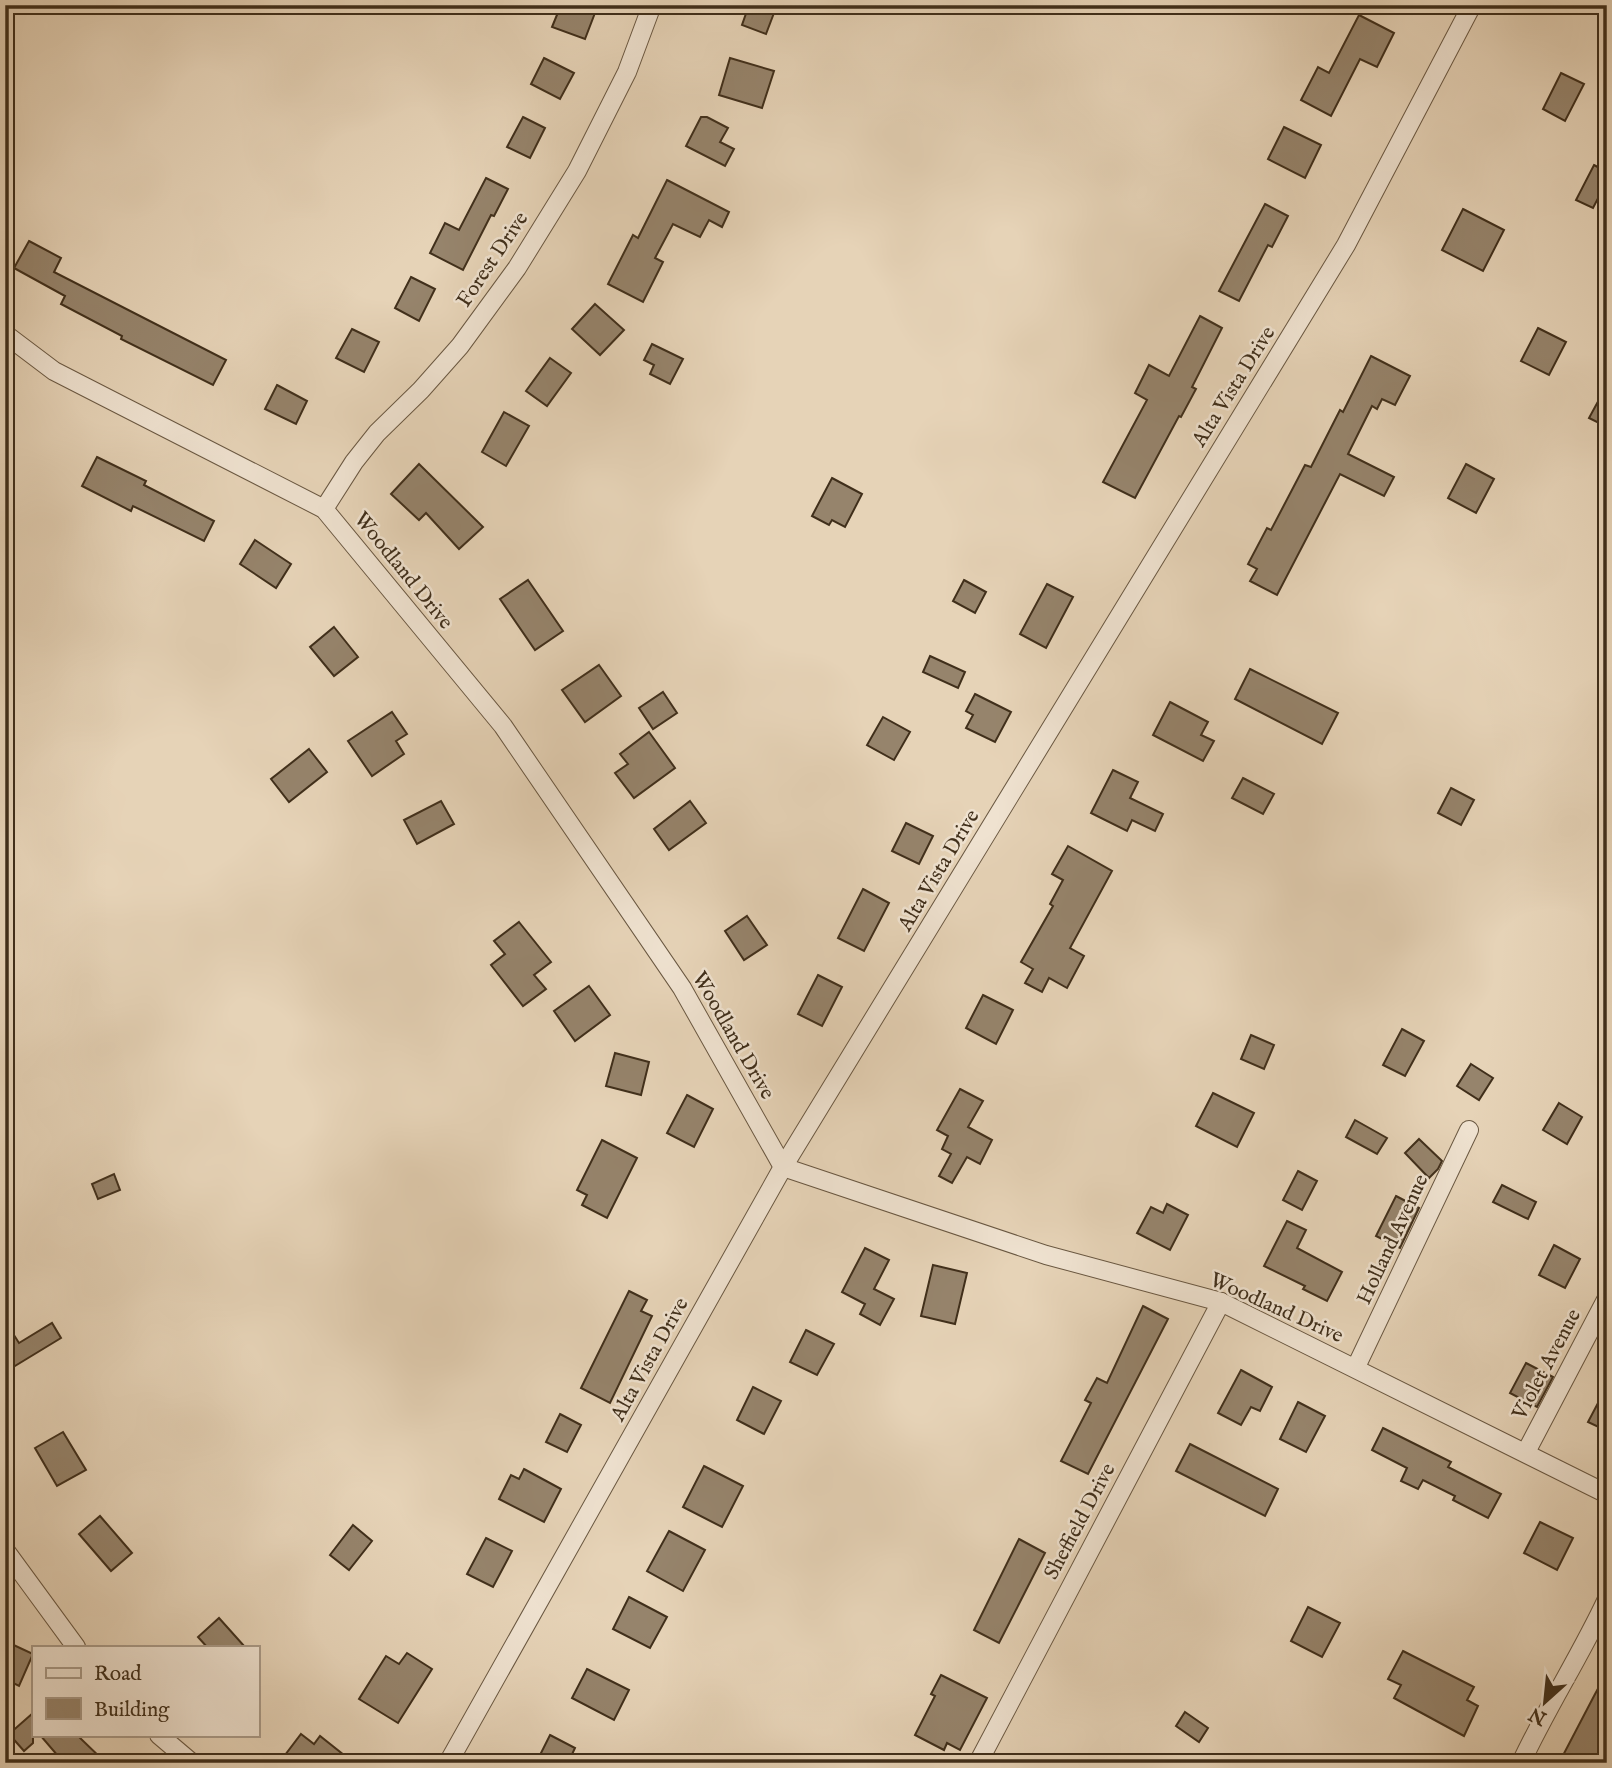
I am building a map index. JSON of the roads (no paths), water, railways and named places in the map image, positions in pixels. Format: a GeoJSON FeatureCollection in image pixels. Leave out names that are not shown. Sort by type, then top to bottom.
{"type":"FeatureCollection","features":[{"type":"Feature","properties":{"kind":"street","name":"Forest Drive"},"geometry":{"type":"LineString","coordinates":[[324,509],[354,462],[377,433],[421,390],[460,346],[517,268],[583,158],[627,72],[652,5]]}},
{"type":"Feature","properties":{"kind":"street","name":"Alta Vista Drive"},"geometry":{"type":"LineString","coordinates":[[448,1763],[783,1167],[1346,245],[1472,5]]}},
{"type":"Feature","properties":{"kind":"street","name":"Woodland Drive"},"geometry":{"type":"LineString","coordinates":[[5,334],[54,371],[324,509],[503,726],[682,988],[783,1167],[1046,1255],[1221,1301],[1607,1494]]}},
{"type":"Feature","properties":{"kind":"street","name":"Holland Avenue"},"geometry":{"type":"LineString","coordinates":[[1356,1367],[1469,1130]]}},
{"type":"Feature","properties":{"kind":"street","name":"Violet Avenue"},"geometry":{"type":"LineString","coordinates":[[1526,1452],[1607,1298]]}},
{"type":"Feature","properties":{"kind":"street","name":"Sheffield Drive"},"geometry":{"type":"LineString","coordinates":[[978,1763],[1221,1301]]}},
{"type":"Feature","properties":{"kind":"street"},"geometry":{"type":"LineString","coordinates":[[5,1550],[75,1646]]}},
{"type":"Feature","properties":{"kind":"street"},"geometry":{"type":"LineString","coordinates":[[1521,1763],[1541,1720],[1607,1599]]}},
{"type":"Feature","properties":{"kind":"street"},"geometry":{"type":"LineString","coordinates":[[160,1736],[192,1763]]}}]}
